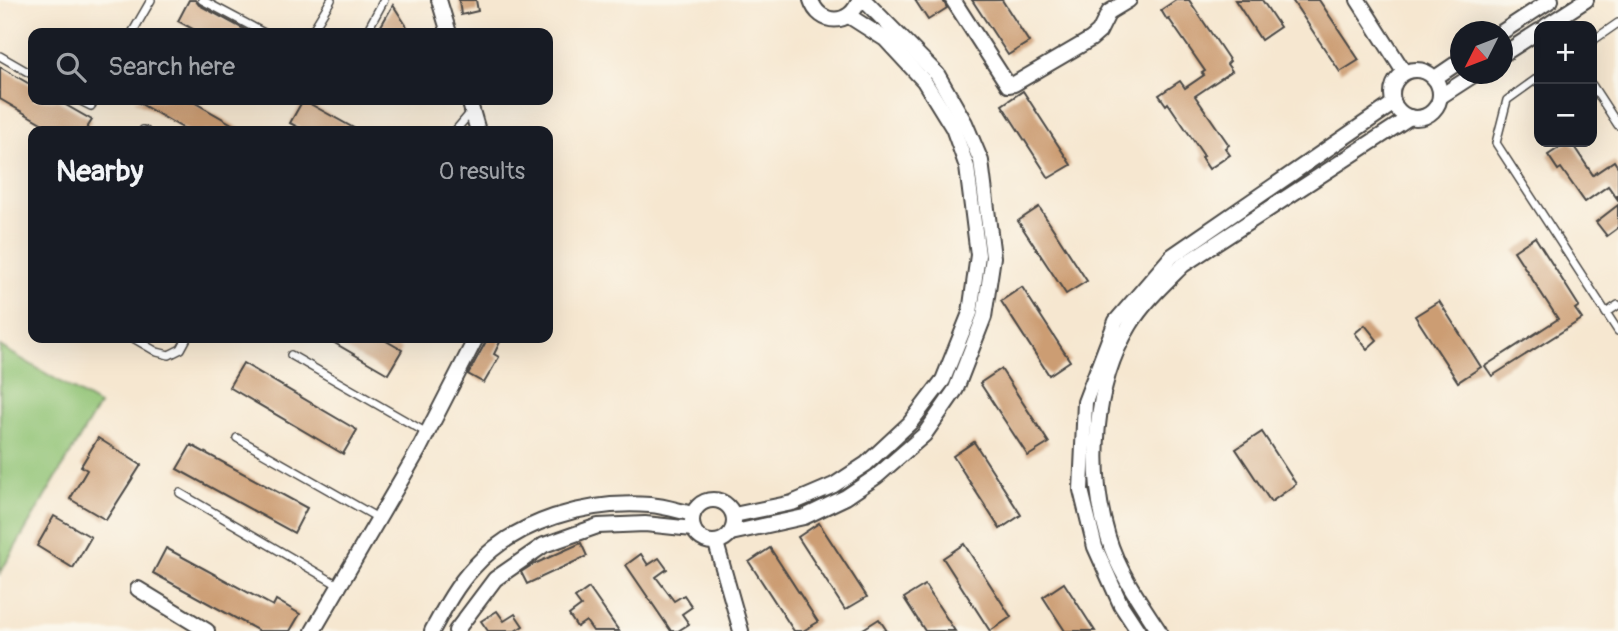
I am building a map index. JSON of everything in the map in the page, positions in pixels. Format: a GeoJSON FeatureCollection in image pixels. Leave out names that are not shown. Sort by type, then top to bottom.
{"type":"FeatureCollection","features":[{"type":"Feature","properties":{"kind":"street"},"geometry":{"type":"LineString","coordinates":[[439,0],[447,28]]}},
{"type":"Feature","properties":{"kind":"street"},"geometry":{"type":"LineString","coordinates":[[731,533],[804,517],[846,497],[877,476],[924,435],[956,389],[984,317],[993,257],[981,161],[965,123],[937,74],[861,0],[849,16],[835,20],[827,19],[815,10],[811,0]]}},
{"type":"Feature","properties":{"kind":"street"},"geometry":{"type":"LineString","coordinates":[[953,0],[1008,85],[1091,38],[1099,32],[1109,12],[1129,0]]}},
{"type":"Feature","properties":{"kind":"street"},"geometry":{"type":"LineString","coordinates":[[1358,0],[1404,72]]}},
{"type":"Feature","properties":{"kind":"street"},"geometry":{"type":"LineString","coordinates":[[1513,25],[1551,0]]}},
{"type":"Feature","properties":{"kind":"street"},"geometry":{"type":"LineString","coordinates":[[1554,21],[1586,0]]}},
{"type":"Feature","properties":{"kind":"street"},"geometry":{"type":"LineString","coordinates":[[734,515],[792,503],[834,485],[866,464],[910,423],[943,380],[970,313],[978,255],[967,167],[953,128],[917,72],[885,39],[849,16]]}},
{"type":"Feature","properties":{"kind":"street"},"geometry":{"type":"LineString","coordinates":[[1513,48],[1534,34]]}},
{"type":"Feature","properties":{"kind":"street"},"geometry":{"type":"LineString","coordinates":[[1435,78],[1450,68]]}},
{"type":"Feature","properties":{"kind":"street"},"geometry":{"type":"LineString","coordinates":[[1441,96],[1435,78],[1420,70],[1404,72],[1394,85],[1394,103],[1398,110],[1409,117],[1424,117],[1436,108],[1441,96],[1460,84]]}},
{"type":"Feature","properties":{"kind":"street"},"geometry":{"type":"LineString","coordinates":[[1138,631],[1121,605],[1095,547],[1081,490],[1085,402],[1116,321],[1172,256],[1394,103]]}},
{"type":"Feature","properties":{"kind":"street"},"geometry":{"type":"LineString","coordinates":[[470,105],[476,126]]}},
{"type":"Feature","properties":{"kind":"street"},"geometry":{"type":"LineString","coordinates":[[1159,631],[1135,594],[1108,539],[1097,486],[1097,434],[1101,401],[1113,364],[1130,326],[1154,294],[1183,265],[1409,117]]}},
{"type":"Feature","properties":{"kind":"street"},"geometry":{"type":"LineString","coordinates":[[313,631],[427,433],[473,343]]}},
{"type":"Feature","properties":{"kind":"street"},"geometry":{"type":"LineString","coordinates":[[432,631],[450,599],[473,567],[510,536],[553,517],[599,505],[651,505],[693,522],[702,540],[716,543],[731,533],[734,528],[734,515],[727,504],[714,500],[701,503],[693,522]]}},
{"type":"Feature","properties":{"kind":"street"},"geometry":{"type":"LineString","coordinates":[[456,631],[495,579],[544,545],[598,526],[693,522]]}},
{"type":"Feature","properties":{"kind":"street"},"geometry":{"type":"LineString","coordinates":[[716,543],[741,631]]}},
{"type":"Feature","properties":{"kind":"street"},"geometry":{"type":"LineString","coordinates":[[138,589],[207,631]]}},
{"type":"Feature","properties":{"kind":"lane"},"geometry":{"type":"LineString","coordinates":[[135,28],[151,0]]}},
{"type":"Feature","properties":{"kind":"lane"},"geometry":{"type":"LineString","coordinates":[[202,0],[255,28]]}},
{"type":"Feature","properties":{"kind":"lane"},"geometry":{"type":"LineString","coordinates":[[314,28],[331,0]]}},
{"type":"Feature","properties":{"kind":"lane"},"geometry":{"type":"LineString","coordinates":[[369,28],[384,0]]}},
{"type":"Feature","properties":{"kind":"lane"},"geometry":{"type":"LineString","coordinates":[[1597,38],[1618,23]]}},
{"type":"Feature","properties":{"kind":"lane"},"geometry":{"type":"LineString","coordinates":[[0,56],[28,72]]}},
{"type":"Feature","properties":{"kind":"lane"},"geometry":{"type":"LineString","coordinates":[[1534,81],[1507,100],[1496,143],[1618,331]]}},
{"type":"Feature","properties":{"kind":"lane"},"geometry":{"type":"LineString","coordinates":[[1597,93],[1618,125]]}},
{"type":"Feature","properties":{"kind":"lane"},"geometry":{"type":"LineString","coordinates":[[458,126],[470,105]]}},
{"type":"Feature","properties":{"kind":"lane"},"geometry":{"type":"LineString","coordinates":[[1606,313],[1618,305]]}},
{"type":"Feature","properties":{"kind":"lane"},"geometry":{"type":"LineString","coordinates":[[142,343],[169,355],[181,349],[184,343]]}},
{"type":"Feature","properties":{"kind":"lane"},"geometry":{"type":"LineString","coordinates":[[291,355],[427,433]]}},
{"type":"Feature","properties":{"kind":"lane"},"geometry":{"type":"LineString","coordinates":[[237,438],[379,518]]}},
{"type":"Feature","properties":{"kind":"lane"},"geometry":{"type":"LineString","coordinates":[[180,493],[340,586]]}},
{"type":"Feature","properties":{"kind":"green space"},"geometry":{"type":"Polygon","coordinates":[[[0,346],[99,405],[0,573],[0,346]]]}},
{"type":"Feature","properties":{"kind":"building"},"geometry":{"type":"Polygon","coordinates":[[[189,0],[195,0],[199,5],[242,28],[191,28],[178,21],[189,0]]]}},
{"type":"Feature","properties":{"kind":"building"},"geometry":{"type":"Polygon","coordinates":[[[459,0],[476,0],[478,11],[461,15],[459,0]]]}},
{"type":"Feature","properties":{"kind":"building"},"geometry":{"type":"Polygon","coordinates":[[[915,0],[943,0],[947,8],[928,20],[915,0]]]}},
{"type":"Feature","properties":{"kind":"building"},"geometry":{"type":"Polygon","coordinates":[[[972,0],[1002,0],[1029,42],[1008,55],[972,0]]]}},
{"type":"Feature","properties":{"kind":"building"},"geometry":{"type":"Polygon","coordinates":[[[1176,0],[1189,0],[1230,61],[1227,64],[1232,71],[1195,96],[1229,145],[1225,148],[1230,155],[1209,169],[1201,157],[1204,156],[1168,103],[1166,105],[1159,95],[1180,81],[1185,88],[1204,75],[1202,73],[1205,71],[1161,10],[1176,0]]]}},
{"type":"Feature","properties":{"kind":"building"},"geometry":{"type":"Polygon","coordinates":[[[1235,0],[1262,0],[1280,27],[1261,40],[1235,0]]]}},
{"type":"Feature","properties":{"kind":"building"},"geometry":{"type":"Polygon","coordinates":[[[1292,0],[1319,0],[1359,60],[1340,72],[1292,0]]]}},
{"type":"Feature","properties":{"kind":"building"},"geometry":{"type":"Polygon","coordinates":[[[393,5],[408,28],[380,28],[393,5]]]}},
{"type":"Feature","properties":{"kind":"building"},"geometry":{"type":"Polygon","coordinates":[[[0,67],[28,83],[28,105],[66,105],[92,120],[88,126],[46,126],[0,99],[0,67]]]}},
{"type":"Feature","properties":{"kind":"building"},"geometry":{"type":"Polygon","coordinates":[[[1023,91],[1071,165],[1049,178],[1002,105],[1023,91]]]}},
{"type":"Feature","properties":{"kind":"building"},"geometry":{"type":"Polygon","coordinates":[[[143,105],[199,105],[235,126],[179,126],[143,105]]]}},
{"type":"Feature","properties":{"kind":"building"},"geometry":{"type":"Polygon","coordinates":[[[300,105],[312,105],[350,126],[296,126],[290,123],[300,105]]]}},
{"type":"Feature","properties":{"kind":"building"},"geometry":{"type":"Polygon","coordinates":[[[1560,147],[1574,147],[1593,175],[1614,161],[1618,167],[1618,200],[1608,186],[1585,202],[1561,168],[1558,170],[1548,155],[1560,147]]]}},
{"type":"Feature","properties":{"kind":"building"},"geometry":{"type":"Polygon","coordinates":[[[1618,205],[1618,228],[1607,236],[1596,222],[1618,205]]]}},
{"type":"Feature","properties":{"kind":"building"},"geometry":{"type":"Polygon","coordinates":[[[1039,207],[1087,281],[1066,294],[1018,221],[1039,207]]]}},
{"type":"Feature","properties":{"kind":"building"},"geometry":{"type":"Polygon","coordinates":[[[1535,237],[1579,306],[1575,309],[1582,319],[1492,376],[1485,366],[1558,319],[1514,251],[1535,237]]]}},
{"type":"Feature","properties":{"kind":"building"},"geometry":{"type":"Polygon","coordinates":[[[1022,287],[1070,361],[1049,375],[1001,301],[1022,287]]]}},
{"type":"Feature","properties":{"kind":"building"},"geometry":{"type":"Polygon","coordinates":[[[1439,301],[1481,367],[1458,382],[1415,316],[1439,301]]]}},
{"type":"Feature","properties":{"kind":"building"},"geometry":{"type":"Polygon","coordinates":[[[1365,325],[1377,340],[1367,349],[1355,333],[1365,325]]]}},
{"type":"Feature","properties":{"kind":"building"},"geometry":{"type":"Polygon","coordinates":[[[335,343],[390,343],[402,350],[388,374],[335,343]]]}},
{"type":"Feature","properties":{"kind":"building"},"geometry":{"type":"Polygon","coordinates":[[[485,343],[500,343],[494,354],[499,357],[484,383],[468,374],[485,343]]]}},
{"type":"Feature","properties":{"kind":"building"},"geometry":{"type":"Polygon","coordinates":[[[243,363],[357,430],[343,454],[229,387],[243,363]]]}},
{"type":"Feature","properties":{"kind":"building"},"geometry":{"type":"Polygon","coordinates":[[[1001,369],[1049,443],[1028,456],[980,383],[1001,369]]]}},
{"type":"Feature","properties":{"kind":"building"},"geometry":{"type":"Polygon","coordinates":[[[1262,432],[1296,484],[1271,502],[1236,449],[1262,432]]]}},
{"type":"Feature","properties":{"kind":"building"},"geometry":{"type":"Polygon","coordinates":[[[98,438],[141,465],[106,520],[70,499],[87,470],[81,466],[98,438]]]}},
{"type":"Feature","properties":{"kind":"building"},"geometry":{"type":"Polygon","coordinates":[[[974,442],[1021,515],[1000,529],[953,456],[974,442]]]}},
{"type":"Feature","properties":{"kind":"building"},"geometry":{"type":"Polygon","coordinates":[[[191,445],[307,508],[294,533],[177,469],[191,445]]]}},
{"type":"Feature","properties":{"kind":"building"},"geometry":{"type":"Polygon","coordinates":[[[54,516],[91,537],[73,568],[37,546],[54,516]]]}},
{"type":"Feature","properties":{"kind":"building"},"geometry":{"type":"Polygon","coordinates":[[[819,523],[867,597],[845,610],[798,537],[819,523]]]}},
{"type":"Feature","properties":{"kind":"building"},"geometry":{"type":"Polygon","coordinates":[[[581,543],[587,556],[527,584],[521,572],[581,543]]]}},
{"type":"Feature","properties":{"kind":"building"},"geometry":{"type":"Polygon","coordinates":[[[964,544],[1011,617],[990,631],[943,558],[964,544]]]}},
{"type":"Feature","properties":{"kind":"building"},"geometry":{"type":"Polygon","coordinates":[[[166,548],[273,606],[276,600],[300,614],[290,631],[259,631],[153,573],[166,548]]]}},
{"type":"Feature","properties":{"kind":"building"},"geometry":{"type":"Polygon","coordinates":[[[770,548],[818,622],[803,631],[794,631],[749,562],[770,548]]]}},
{"type":"Feature","properties":{"kind":"building"},"geometry":{"type":"Polygon","coordinates":[[[641,554],[648,565],[659,558],[667,569],[656,577],[674,601],[684,595],[692,607],[682,614],[689,624],[678,631],[671,631],[626,565],[641,554]]]}},
{"type":"Feature","properties":{"kind":"building"},"geometry":{"type":"Polygon","coordinates":[[[1064,583],[1095,631],[1065,631],[1043,597],[1064,583]]]}},
{"type":"Feature","properties":{"kind":"building"},"geometry":{"type":"Polygon","coordinates":[[[925,585],[955,631],[925,631],[904,598],[925,585]]]}},
{"type":"Feature","properties":{"kind":"building"},"geometry":{"type":"Polygon","coordinates":[[[589,588],[619,631],[593,631],[586,621],[577,627],[569,615],[581,606],[575,598],[589,588]]]}},
{"type":"Feature","properties":{"kind":"building"},"geometry":{"type":"Polygon","coordinates":[[[497,611],[504,621],[515,614],[523,626],[515,631],[488,631],[481,621],[497,611]]]}},
{"type":"Feature","properties":{"kind":"building"},"geometry":{"type":"Polygon","coordinates":[[[879,619],[887,631],[860,631],[879,619]]]}}]}
